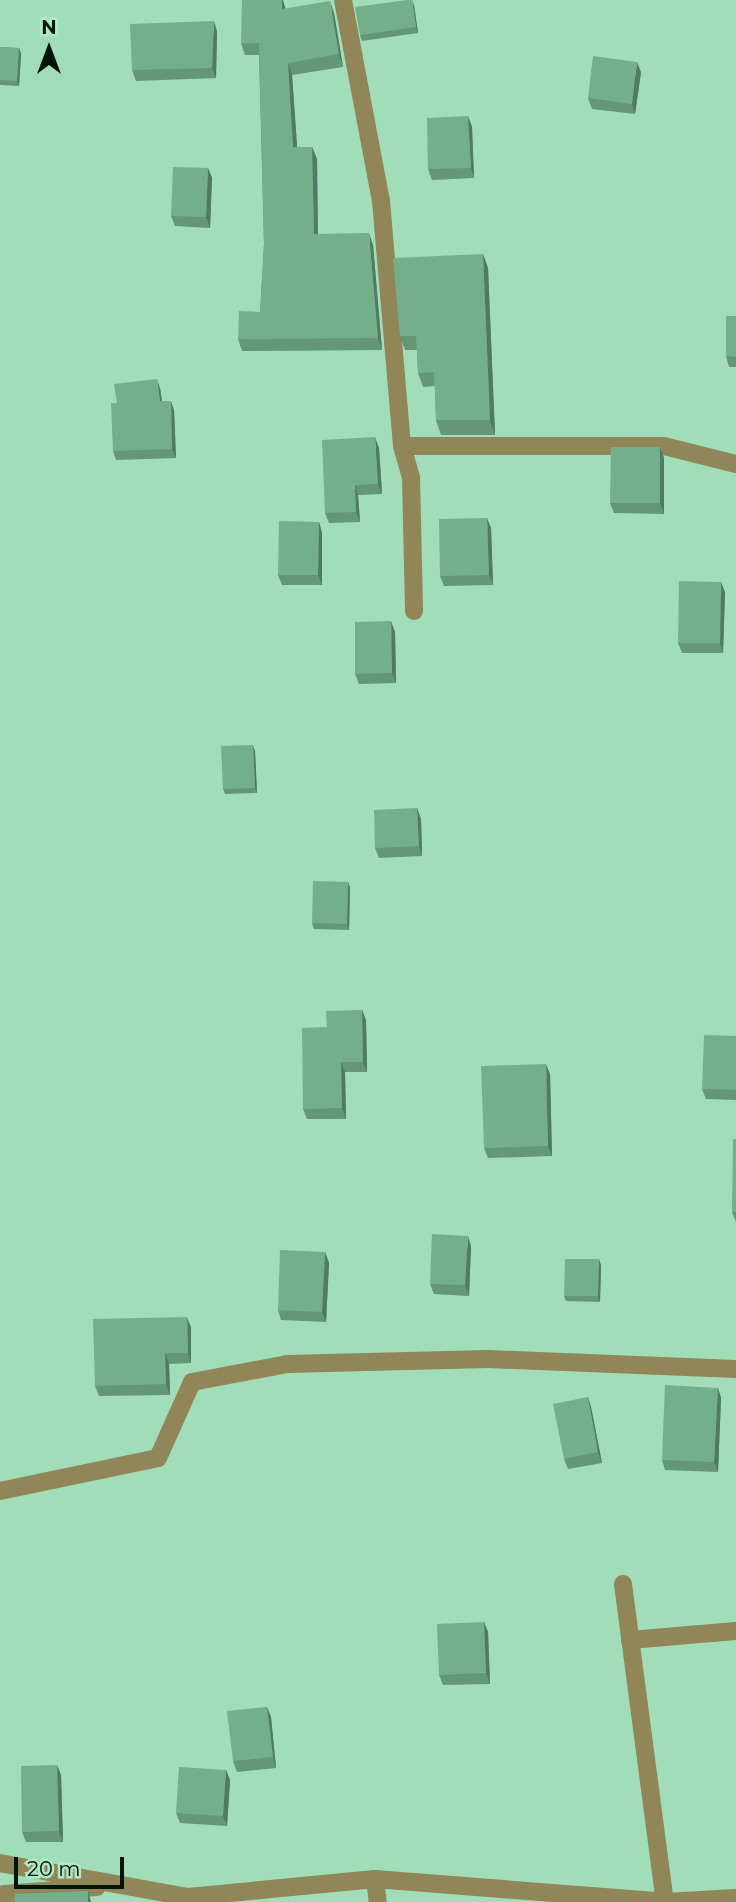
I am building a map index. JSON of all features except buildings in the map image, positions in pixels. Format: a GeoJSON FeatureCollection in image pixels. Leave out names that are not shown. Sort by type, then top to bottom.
{"type":"FeatureCollection","features":[{"type":"Feature","properties":{"kind":"street"},"geometry":{"type":"LineString","coordinates":[[343,0],[381,201],[402,446],[411,477],[414,611]]}},
{"type":"Feature","properties":{"kind":"street"},"geometry":{"type":"LineString","coordinates":[[402,446],[664,446],[736,464]]}},
{"type":"Feature","properties":{"kind":"street"},"geometry":{"type":"LineString","coordinates":[[0,1492],[158,1458],[192,1382],[287,1364],[488,1359],[736,1369]]}},
{"type":"Feature","properties":{"kind":"street"},"geometry":{"type":"LineString","coordinates":[[623,1584],[665,1902]]}},
{"type":"Feature","properties":{"kind":"street"},"geometry":{"type":"LineString","coordinates":[[631,1640],[736,1632]]}},
{"type":"Feature","properties":{"kind":"street"},"geometry":{"type":"LineString","coordinates":[[0,1863],[188,1897],[375,1879],[665,1902],[736,1898]]}},
{"type":"Feature","properties":{"kind":"street"},"geometry":{"type":"LineString","coordinates":[[375,1879],[378,1902]]}},
{"type":"Feature","properties":{"kind":"street"},"geometry":{"type":"LineString","coordinates":[[2,1902],[4,1894],[122,1885]]}}]}
